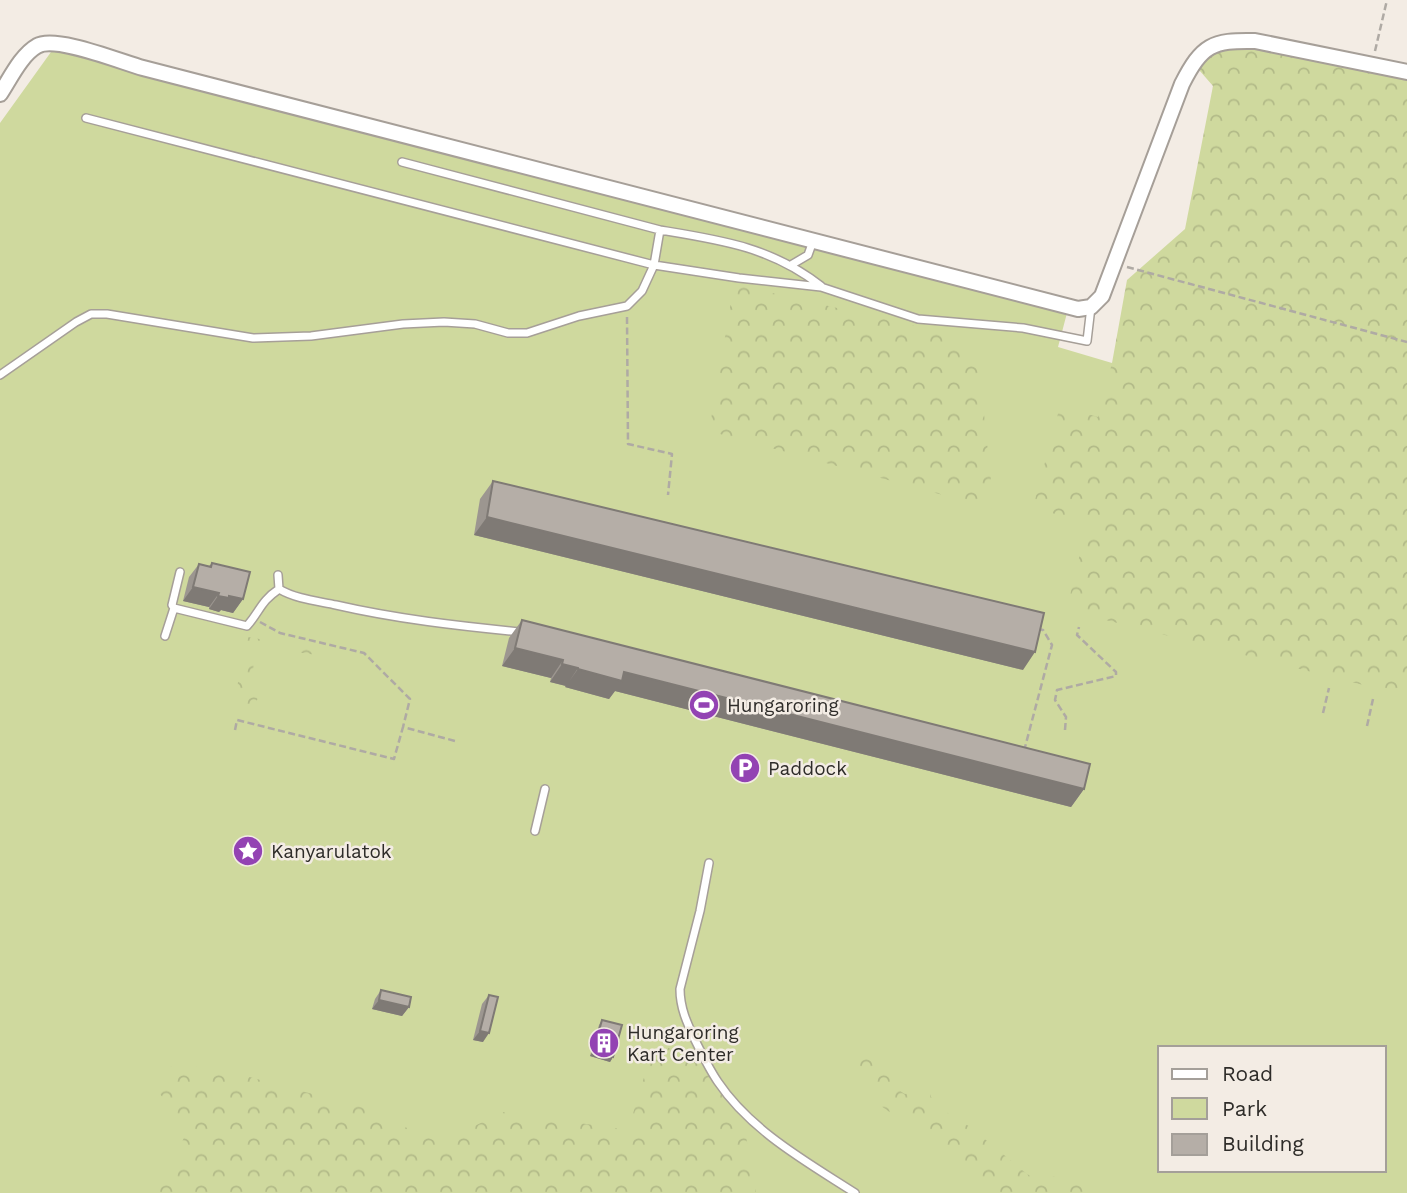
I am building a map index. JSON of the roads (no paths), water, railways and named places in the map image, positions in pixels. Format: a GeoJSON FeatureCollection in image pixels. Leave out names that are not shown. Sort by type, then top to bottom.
{"type":"FeatureCollection","features":[{"type":"Feature","properties":{"kind":"street"},"geometry":{"type":"LineString","coordinates":[[0,94],[27,53],[38,44],[55,42],[170,75],[1078,309],[1091,307],[1102,296],[1182,84],[1193,63],[1210,46],[1230,41],[1255,41],[1407,72]]}},
{"type":"Feature","properties":{"kind":"lane"},"geometry":{"type":"LineString","coordinates":[[86,118],[654,265],[821,287],[918,319],[1023,328],[1087,341],[1091,307]]}},
{"type":"Feature","properties":{"kind":"lane"},"geometry":{"type":"LineString","coordinates":[[402,162],[660,230],[698,236],[766,253],[791,265],[821,287]]}},
{"type":"Feature","properties":{"kind":"lane"},"geometry":{"type":"LineString","coordinates":[[0,376],[91,314],[107,314],[253,338],[311,335],[444,321],[475,324],[508,333],[527,333],[579,316],[627,306],[642,291],[654,265],[660,230]]}},
{"type":"Feature","properties":{"kind":"lane"},"geometry":{"type":"LineString","coordinates":[[791,265],[808,255],[813,240]]}},
{"type":"Feature","properties":{"kind":"lane"},"geometry":{"type":"LineString","coordinates":[[165,636],[174,608],[172,605],[180,572]]}},
{"type":"Feature","properties":{"kind":"lane"},"geometry":{"type":"LineString","coordinates":[[278,575],[279,589]]}},
{"type":"Feature","properties":{"kind":"lane"},"geometry":{"type":"LineString","coordinates":[[174,608],[247,626],[262,601],[279,589]]}},
{"type":"Feature","properties":{"kind":"lane"},"geometry":{"type":"LineString","coordinates":[[279,589],[287,594],[380,615],[530,633]]}},
{"type":"Feature","properties":{"kind":"lane"},"geometry":{"type":"LineString","coordinates":[[535,831],[545,789]]}},
{"type":"Feature","properties":{"kind":"lane"},"geometry":{"type":"LineString","coordinates":[[709,863],[680,989],[680,1002],[690,1029],[717,1082],[746,1116],[790,1150],[855,1193]]}},
{"type":"Feature","properties":{"kind":"place","name":"Hungaroring"},"geometry":{"type":"Point","coordinates":[704,705]}},
{"type":"Feature","properties":{"kind":"place","name":"Paddock"},"geometry":{"type":"Point","coordinates":[745,768]}},
{"type":"Feature","properties":{"kind":"place","name":"Kanyarulatok"},"geometry":{"type":"Point","coordinates":[248,851]}},
{"type":"Feature","properties":{"kind":"place","name":"Hungaroring Kart Center"},"geometry":{"type":"Point","coordinates":[604,1043]}}]}
